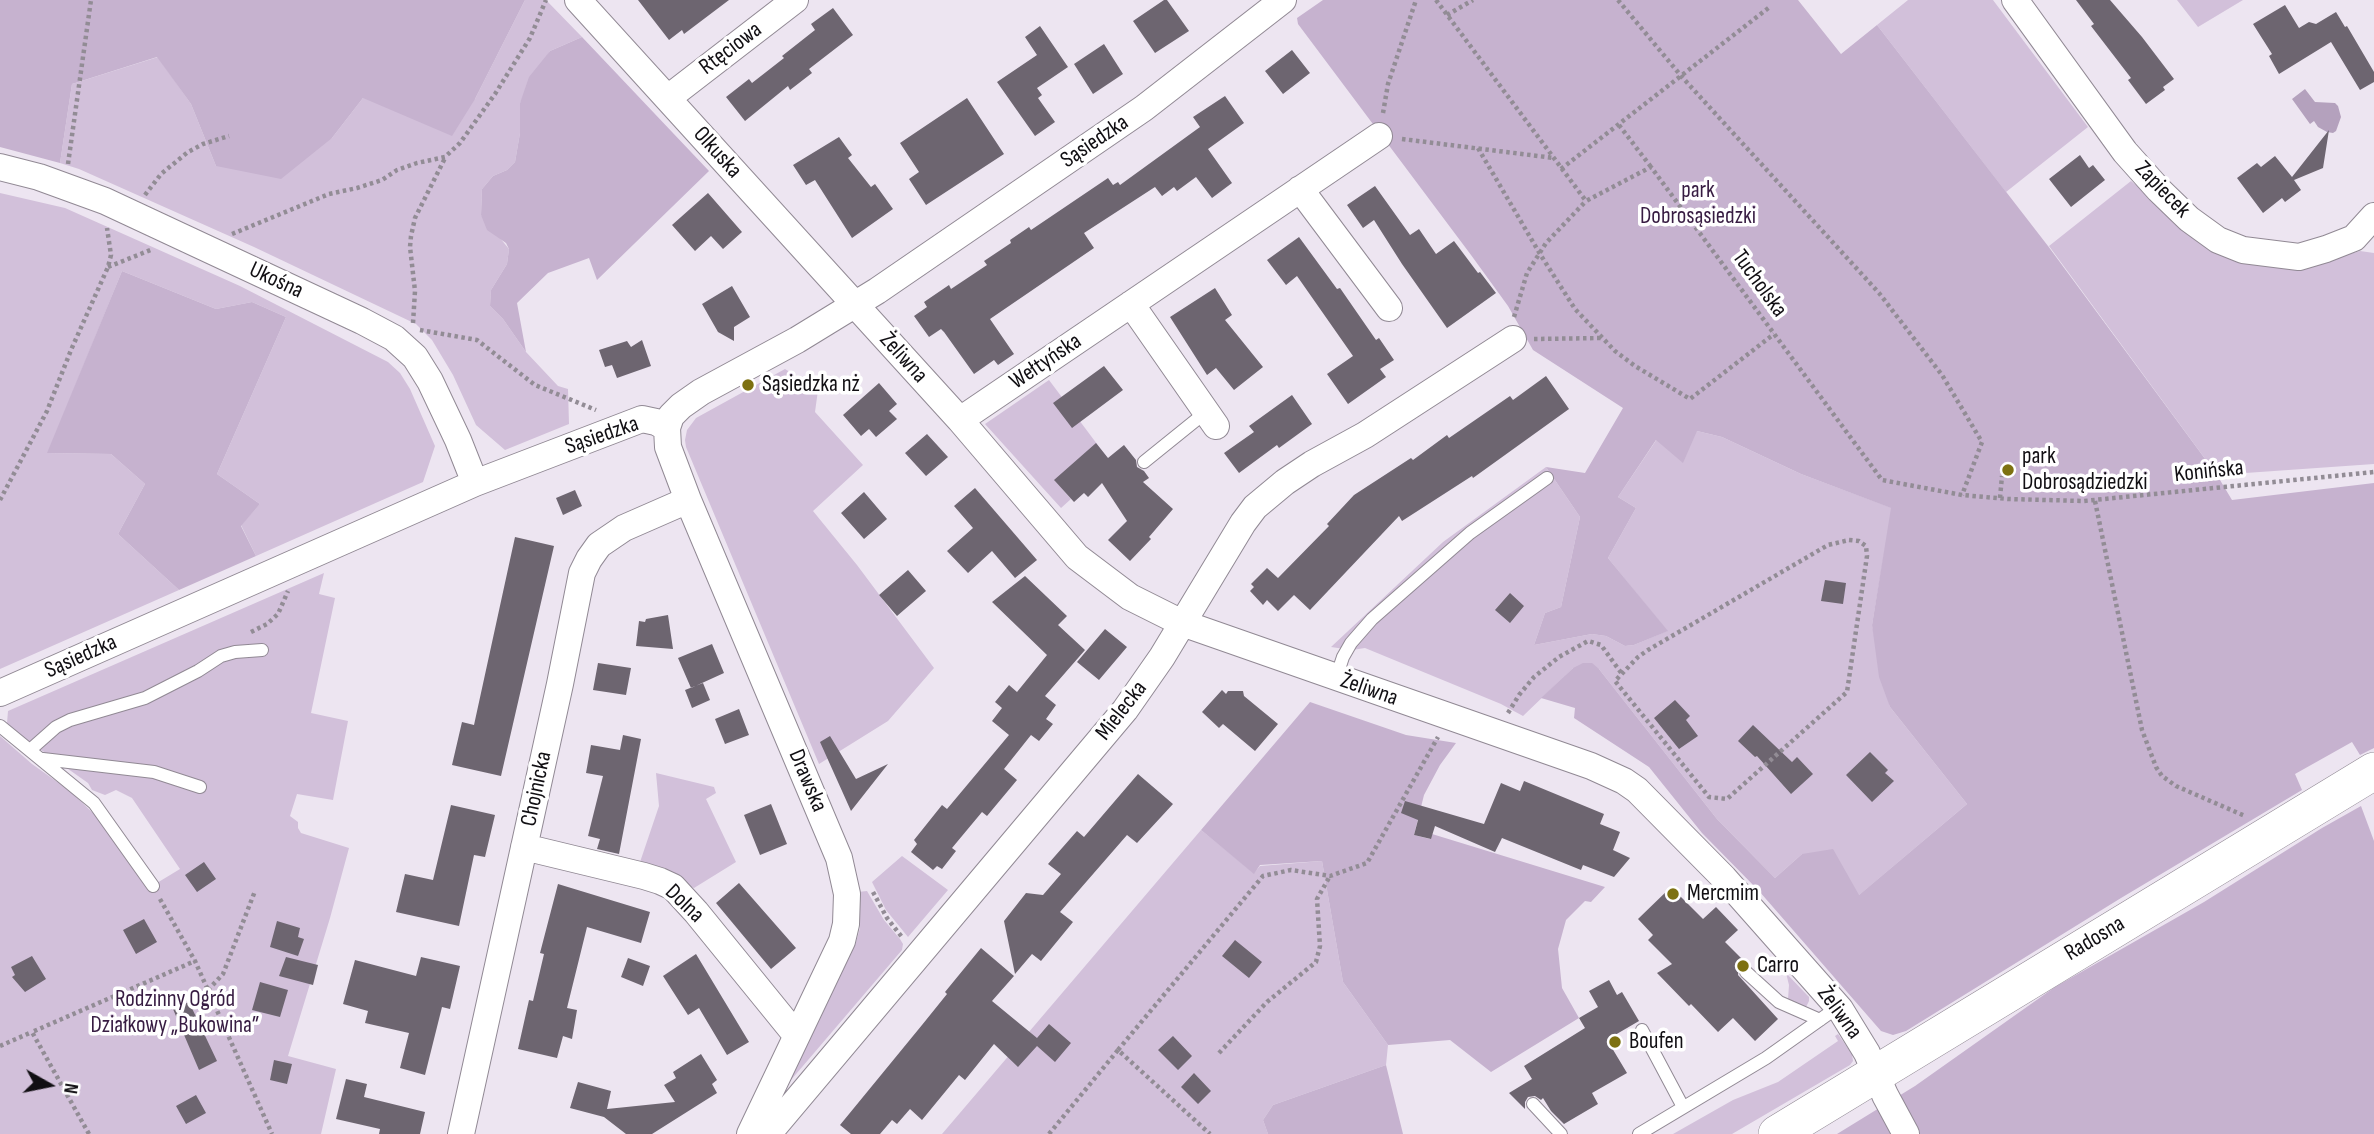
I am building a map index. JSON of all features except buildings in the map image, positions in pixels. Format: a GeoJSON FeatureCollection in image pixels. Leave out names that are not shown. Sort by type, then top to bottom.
{"type":"FeatureCollection","features":[{"type":"Feature","properties":{"kind":"main road","name":"Radosna"},"geometry":{"type":"LineString","coordinates":[[1777,1134],[2374,771]]}},
{"type":"Feature","properties":{"kind":"street","name":"Olkuska"},"geometry":{"type":"LineString","coordinates":[[578,0],[856,305]]}},
{"type":"Feature","properties":{"kind":"street","name":"Rtęciowa"},"geometry":{"type":"LineString","coordinates":[[668,98],[795,0]]}},
{"type":"Feature","properties":{"kind":"street","name":"Sąsiedzka"},"geometry":{"type":"LineString","coordinates":[[0,693],[475,483],[642,419],[667,428],[676,411],[701,392],[856,305],[1144,108],[1283,0]]}},
{"type":"Feature","properties":{"kind":"street","name":"Zapiecek"},"geometry":{"type":"LineString","coordinates":[[2015,0],[2125,152],[2158,190],[2189,219],[2218,240],[2243,250],[2300,257],[2354,238],[2373,221]]}},
{"type":"Feature","properties":{"kind":"street","name":"Wełtyńska"},"geometry":{"type":"LineString","coordinates":[[960,420],[1379,136]]}},
{"type":"Feature","properties":{"kind":"street","name":"Ukośna"},"geometry":{"type":"LineString","coordinates":[[0,167],[77,190],[394,338],[415,356],[430,381],[475,483]]}},
{"type":"Feature","properties":{"kind":"street"},"geometry":{"type":"LineString","coordinates":[[1300,189],[1390,308]]}},
{"type":"Feature","properties":{"kind":"street"},"geometry":{"type":"LineString","coordinates":[[1132,304],[1211,419]]}},
{"type":"Feature","properties":{"kind":"street","name":"Żeliwna"},"geometry":{"type":"LineString","coordinates":[[856,305],[960,420],[1077,557],[1130,597],[1182,624],[1591,766],[1637,790],[1724,878],[1829,1014],[1867,1054],[1876,1074]]}},
{"type":"Feature","properties":{"kind":"street","name":"Mielecka"},"geometry":{"type":"LineString","coordinates":[[768,1134],[1125,709],[1162,657],[1243,523],[1266,497],[1312,464],[1365,435],[1513,339]]}},
{"type":"Feature","properties":{"kind":"street","name":"Drawska"},"geometry":{"type":"LineString","coordinates":[[667,428],[668,447],[688,500],[839,858],[844,877],[847,911],[842,941],[750,1134]]}},
{"type":"Feature","properties":{"kind":"street","name":"Chojnicka"},"geometry":{"type":"LineString","coordinates":[[461,1134],[585,566],[600,545],[624,528],[688,500]]}},
{"type":"Feature","properties":{"kind":"street","name":"Dolna"},"geometry":{"type":"LineString","coordinates":[[524,847],[644,876],[673,887],[796,1035]]}},
{"type":"Feature","properties":{"kind":"street"},"geometry":{"type":"LineString","coordinates":[[1876,1074],[1906,1134]]}},
{"type":"Feature","properties":{"kind":"lane"},"geometry":{"type":"LineString","coordinates":[[1144,463],[1211,419]]}},
{"type":"Feature","properties":{"kind":"lane"},"geometry":{"type":"LineString","coordinates":[[1336,678],[1351,643],[1372,619],[1470,533],[1547,478]]}},
{"type":"Feature","properties":{"kind":"lane"},"geometry":{"type":"LineString","coordinates":[[30,750],[56,727],[70,720],[145,698],[198,671],[220,656],[262,650]]}},
{"type":"Feature","properties":{"kind":"lane"},"geometry":{"type":"LineString","coordinates":[[0,726],[94,803],[153,886]]}},
{"type":"Feature","properties":{"kind":"lane"},"geometry":{"type":"LineString","coordinates":[[41,759],[154,772],[200,787]]}},
{"type":"Feature","properties":{"kind":"lane"},"geometry":{"type":"LineString","coordinates":[[1746,972],[1779,1002],[1829,1014]]}},
{"type":"Feature","properties":{"kind":"lane"},"geometry":{"type":"LineString","coordinates":[[1639,1134],[1766,1058],[1829,1014]]}},
{"type":"Feature","properties":{"kind":"lane"},"geometry":{"type":"LineString","coordinates":[[1642,1030],[1683,1107]]}},
{"type":"Feature","properties":{"kind":"lane"},"geometry":{"type":"LineString","coordinates":[[1533,1104],[1561,1134]]}},
{"type":"Feature","properties":{"kind":"path"},"geometry":{"type":"LineString","coordinates":[[0,500],[47,411],[111,255],[108,232],[102,218],[77,190],[91,0]]}},
{"type":"Feature","properties":{"kind":"path"},"geometry":{"type":"LineString","coordinates":[[546,0],[530,38],[460,144],[445,157],[415,218],[410,247],[415,302],[411,330],[440,332],[477,340],[535,385],[609,415]]}},
{"type":"Feature","properties":{"kind":"path"},"geometry":{"type":"LineString","coordinates":[[1416,0],[1388,84],[1379,136],[1554,158]]}},
{"type":"Feature","properties":{"kind":"path"},"geometry":{"type":"LineString","coordinates":[[1436,0],[1586,201]]}},
{"type":"Feature","properties":{"kind":"path"},"geometry":{"type":"LineString","coordinates":[[1447,15],[1474,0]]}},
{"type":"Feature","properties":{"kind":"path"},"geometry":{"type":"LineString","coordinates":[[1618,0],[1682,77],[1878,292],[1942,375],[1982,442],[1962,495]]}},
{"type":"Feature","properties":{"kind":"path"},"geometry":{"type":"LineString","coordinates":[[1562,169],[1771,6]]}},
{"type":"Feature","properties":{"kind":"path","name":"Tucholska"},"geometry":{"type":"LineString","coordinates":[[1619,125],[1882,480]]}},
{"type":"Feature","properties":{"kind":"path"},"geometry":{"type":"LineString","coordinates":[[140,202],[161,174],[188,152],[229,136]]}},
{"type":"Feature","properties":{"kind":"path"},"geometry":{"type":"LineString","coordinates":[[1478,148],[1539,254],[1575,309],[1634,366],[1690,398],[1774,334]]}},
{"type":"Feature","properties":{"kind":"path"},"geometry":{"type":"LineString","coordinates":[[221,239],[329,194],[382,180],[397,170],[417,163],[445,157]]}},
{"type":"Feature","properties":{"kind":"path"},"geometry":{"type":"LineString","coordinates":[[1602,338],[1513,339],[1514,318],[1522,285],[1546,243],[1586,201],[1651,167]]}},
{"type":"Feature","properties":{"kind":"path"},"geometry":{"type":"LineString","coordinates":[[108,267],[164,245]]}},
{"type":"Feature","properties":{"kind":"path","name":"Konińska"},"geometry":{"type":"LineString","coordinates":[[1882,480],[1962,495],[2095,501],[2374,472]]}},
{"type":"Feature","properties":{"kind":"path"},"geometry":{"type":"LineString","coordinates":[[2000,498],[2002,476]]}},
{"type":"Feature","properties":{"kind":"path"},"geometry":{"type":"LineString","coordinates":[[2095,501],[2148,751],[2162,776],[2176,786],[2239,813],[2258,824],[2267,834]]}},
{"type":"Feature","properties":{"kind":"path"},"geometry":{"type":"LineString","coordinates":[[1849,540],[1859,541],[1866,546],[1867,556],[1847,692],[1727,799],[1709,797],[1615,681],[1622,674],[1637,657],[1648,650],[1828,545],[1849,540]]}},
{"type":"Feature","properties":{"kind":"path"},"geometry":{"type":"LineString","coordinates":[[220,656],[278,614],[291,580],[292,563]]}},
{"type":"Feature","properties":{"kind":"path"},"geometry":{"type":"LineString","coordinates":[[1510,709],[1534,677],[1559,657],[1588,641],[1601,645],[1622,674]]}},
{"type":"Feature","properties":{"kind":"path"},"geometry":{"type":"LineString","coordinates":[[1049,1134],[1263,876],[1291,870],[1330,876],[1367,863],[1442,729],[1446,717]]}},
{"type":"Feature","properties":{"kind":"path"},"geometry":{"type":"LineString","coordinates":[[1219,1053],[1267,1002],[1316,962],[1320,946],[1317,899],[1330,876]]}},
{"type":"Feature","properties":{"kind":"path"},"geometry":{"type":"LineString","coordinates":[[867,881],[887,918],[910,946]]}},
{"type":"Feature","properties":{"kind":"path"},"geometry":{"type":"LineString","coordinates":[[153,886],[195,961],[272,1134]]}},
{"type":"Feature","properties":{"kind":"path"},"geometry":{"type":"LineString","coordinates":[[208,990],[223,974],[255,891]]}},
{"type":"Feature","properties":{"kind":"path"},"geometry":{"type":"LineString","coordinates":[[0,1046],[195,961]]}},
{"type":"Feature","properties":{"kind":"path"},"geometry":{"type":"LineString","coordinates":[[32,1032],[89,1134]]}},
{"type":"Feature","properties":{"kind":"path"},"geometry":{"type":"LineString","coordinates":[[1118,1050],[1210,1134]]}},
{"type":"Feature","properties":{"kind":"green space"},"geometry":{"type":"Polygon","coordinates":[[[0,0],[525,0],[475,99],[452,136],[363,98],[332,138],[281,179],[216,166],[191,104],[157,57],[72,84],[60,163],[0,147],[0,0]]]}},
{"type":"Feature","properties":{"kind":"green space"},"geometry":{"type":"Polygon","coordinates":[[[525,0],[546,0],[582,37],[550,51],[520,103],[520,133],[515,162],[507,170],[493,176],[482,189],[481,215],[509,249],[507,264],[491,290],[490,306],[503,319],[526,352],[558,386],[568,389],[569,424],[505,450],[476,425],[453,375],[432,340],[416,324],[254,247],[60,163],[72,84],[158,57],[191,104],[216,166],[332,138],[363,98],[475,99],[525,0]]]}},
{"type":"Feature","properties":{"kind":"green space","name":"park Dobrosąsiedzki"},"geometry":{"type":"Polygon","coordinates":[[[1323,0],[1798,0],[1841,54],[1877,25],[2048,246],[2217,475],[2232,500],[2374,483],[2374,748],[2360,755],[2352,742],[2295,774],[2302,790],[1906,1031],[1893,1035],[1881,1031],[1759,891],[1702,833],[1649,767],[1574,718],[1575,708],[1541,698],[1573,668],[1583,663],[1592,663],[1717,819],[1775,878],[1802,854],[1833,849],[1859,895],[1967,804],[1890,707],[1879,677],[1872,625],[1891,508],[1801,474],[1722,437],[1697,431],[1683,463],[1656,440],[1618,497],[1636,508],[1608,558],[1668,631],[1625,646],[1606,636],[1592,634],[1534,645],[1545,613],[1561,607],[1580,517],[1546,467],[1585,473],[1623,408],[1533,350],[1508,306],[1298,24],[1297,18],[1323,0]]]}},
{"type":"Feature","properties":{"kind":"green space"},"geometry":{"type":"Polygon","coordinates":[[[1908,0],[1993,0],[2088,127],[2006,192],[1877,25],[1908,0]]]}},
{"type":"Feature","properties":{"kind":"green space"},"geometry":{"type":"Polygon","coordinates":[[[2177,0],[2243,0],[2198,27],[2177,0]]]}},
{"type":"Feature","properties":{"kind":"green space"},"geometry":{"type":"Polygon","coordinates":[[[582,37],[709,171],[597,280],[589,258],[548,273],[517,303],[526,352],[503,319],[490,306],[491,290],[507,264],[509,249],[506,243],[487,230],[481,215],[482,189],[493,176],[507,170],[515,162],[520,133],[520,103],[529,77],[550,51],[582,37]]]}},
{"type":"Feature","properties":{"kind":"green space"},"geometry":{"type":"Polygon","coordinates":[[[2131,181],[2212,247],[2333,259],[2360,251],[2374,253],[2374,464],[2217,475],[2049,246],[2131,181]]]}},
{"type":"Feature","properties":{"kind":"green space"},"geometry":{"type":"Polygon","coordinates":[[[0,193],[65,208],[240,286],[388,362],[400,373],[410,389],[435,446],[423,482],[256,556],[241,525],[260,504],[217,474],[286,317],[252,302],[216,309],[122,271],[48,453],[111,454],[145,484],[118,534],[179,590],[0,669],[0,193]]]}},
{"type":"Feature","properties":{"kind":"green space"},"geometry":{"type":"Polygon","coordinates":[[[122,271],[216,309],[252,302],[286,317],[217,474],[260,504],[241,526],[256,556],[179,590],[118,534],[145,484],[111,454],[47,453],[122,271]]]}},
{"type":"Feature","properties":{"kind":"green space"},"geometry":{"type":"Polygon","coordinates":[[[785,369],[818,390],[815,412],[863,465],[813,511],[934,668],[888,721],[819,764],[685,440],[687,430],[696,418],[785,369]]]}},
{"type":"Feature","properties":{"kind":"green space"},"geometry":{"type":"Polygon","coordinates":[[[1049,380],[1106,456],[1055,481],[1071,499],[1061,508],[985,424],[1049,380]]]}},
{"type":"Feature","properties":{"kind":"green space"},"geometry":{"type":"Polygon","coordinates":[[[1697,431],[1722,437],[1801,474],[1892,508],[1872,625],[1890,707],[1967,804],[1858,896],[1802,854],[1775,878],[1717,819],[1599,669],[1573,668],[1523,716],[1501,704],[1365,648],[1352,650],[1331,647],[1443,542],[1546,467],[1580,517],[1561,607],[1545,613],[1534,645],[1592,634],[1606,636],[1625,646],[1667,631],[1608,558],[1636,508],[1618,497],[1657,439],[1697,431]]]}},
{"type":"Feature","properties":{"kind":"green space","name":"Rodzinny Ogród Działkowy „Bukowina”"},"geometry":{"type":"Polygon","coordinates":[[[324,573],[319,594],[335,598],[311,713],[348,721],[333,800],[297,794],[290,816],[298,822],[301,833],[349,848],[288,1056],[336,1069],[321,1134],[0,1134],[0,736],[32,764],[70,791],[95,815],[147,889],[180,869],[132,798],[116,790],[105,795],[92,790],[88,783],[10,728],[7,723],[8,711],[324,573]]]}},
{"type":"Feature","properties":{"kind":"green space"},"geometry":{"type":"Polygon","coordinates":[[[1310,702],[1406,735],[1456,743],[1424,795],[1414,835],[1430,839],[1432,834],[1605,887],[1591,902],[1585,901],[1566,920],[1558,949],[1562,988],[1579,1018],[1491,1072],[1450,1040],[1388,1045],[1343,982],[1322,861],[1260,865],[1254,874],[1201,830],[1310,702]]]}},
{"type":"Feature","properties":{"kind":"green space"},"geometry":{"type":"Polygon","coordinates":[[[656,773],[714,787],[716,793],[706,799],[736,862],[694,888],[638,868],[659,806],[656,773]]]}},
{"type":"Feature","properties":{"kind":"green space"},"geometry":{"type":"Polygon","coordinates":[[[2361,806],[2374,841],[2374,1134],[1837,1134],[1915,1086],[2055,987],[2204,902],[2361,806]]]}},
{"type":"Feature","properties":{"kind":"green space"},"geometry":{"type":"Polygon","coordinates":[[[1201,830],[1254,873],[1260,866],[1322,861],[1343,982],[1388,1045],[1386,1065],[1273,1105],[1263,1120],[1268,1134],[942,1134],[1201,830]]]}},
{"type":"Feature","properties":{"kind":"green space"},"geometry":{"type":"Polygon","coordinates":[[[902,856],[948,890],[908,937],[886,910],[872,882],[902,856]]]}},
{"type":"Feature","properties":{"kind":"green space"},"geometry":{"type":"Polygon","coordinates":[[[867,891],[884,920],[903,944],[902,950],[785,1087],[856,942],[860,928],[858,892],[867,891]]]}},
{"type":"Feature","properties":{"kind":"green space"},"geometry":{"type":"Polygon","coordinates":[[[1786,973],[1809,997],[1806,1007],[1788,999],[1786,973]]]}},
{"type":"Feature","properties":{"kind":"green space"},"geometry":{"type":"Polygon","coordinates":[[[1838,1034],[1852,1054],[1853,1061],[1850,1065],[1732,1134],[1673,1134],[1733,1100],[1778,1082],[1838,1041],[1835,1036],[1838,1034]]]}},
{"type":"Feature","properties":{"kind":"green space"},"geometry":{"type":"Polygon","coordinates":[[[1386,1065],[1403,1134],[1268,1134],[1263,1120],[1273,1105],[1386,1065]]]}},
{"type":"Feature","properties":{"kind":"shaded area"},"geometry":{"type":"Polygon","coordinates":[[[2305,89],[2315,102],[2335,103],[2338,106],[2341,117],[2336,131],[2327,132],[2314,121],[2310,124],[2292,99],[2305,89]]]}},
{"type":"Feature","properties":{"kind":"place","name":"Sąsiedzka nż"},"geometry":{"type":"Point","coordinates":[748,385]}},
{"type":"Feature","properties":{"kind":"place","name":"park Dobrosądziedzki"},"geometry":{"type":"Point","coordinates":[2008,470]}},
{"type":"Feature","properties":{"kind":"place","name":"Mercmim"},"geometry":{"type":"Point","coordinates":[1673,894]}},
{"type":"Feature","properties":{"kind":"place","name":"Carro"},"geometry":{"type":"Point","coordinates":[1743,966]}},
{"type":"Feature","properties":{"kind":"place","name":"Boufen"},"geometry":{"type":"Point","coordinates":[1615,1042]}}]}
